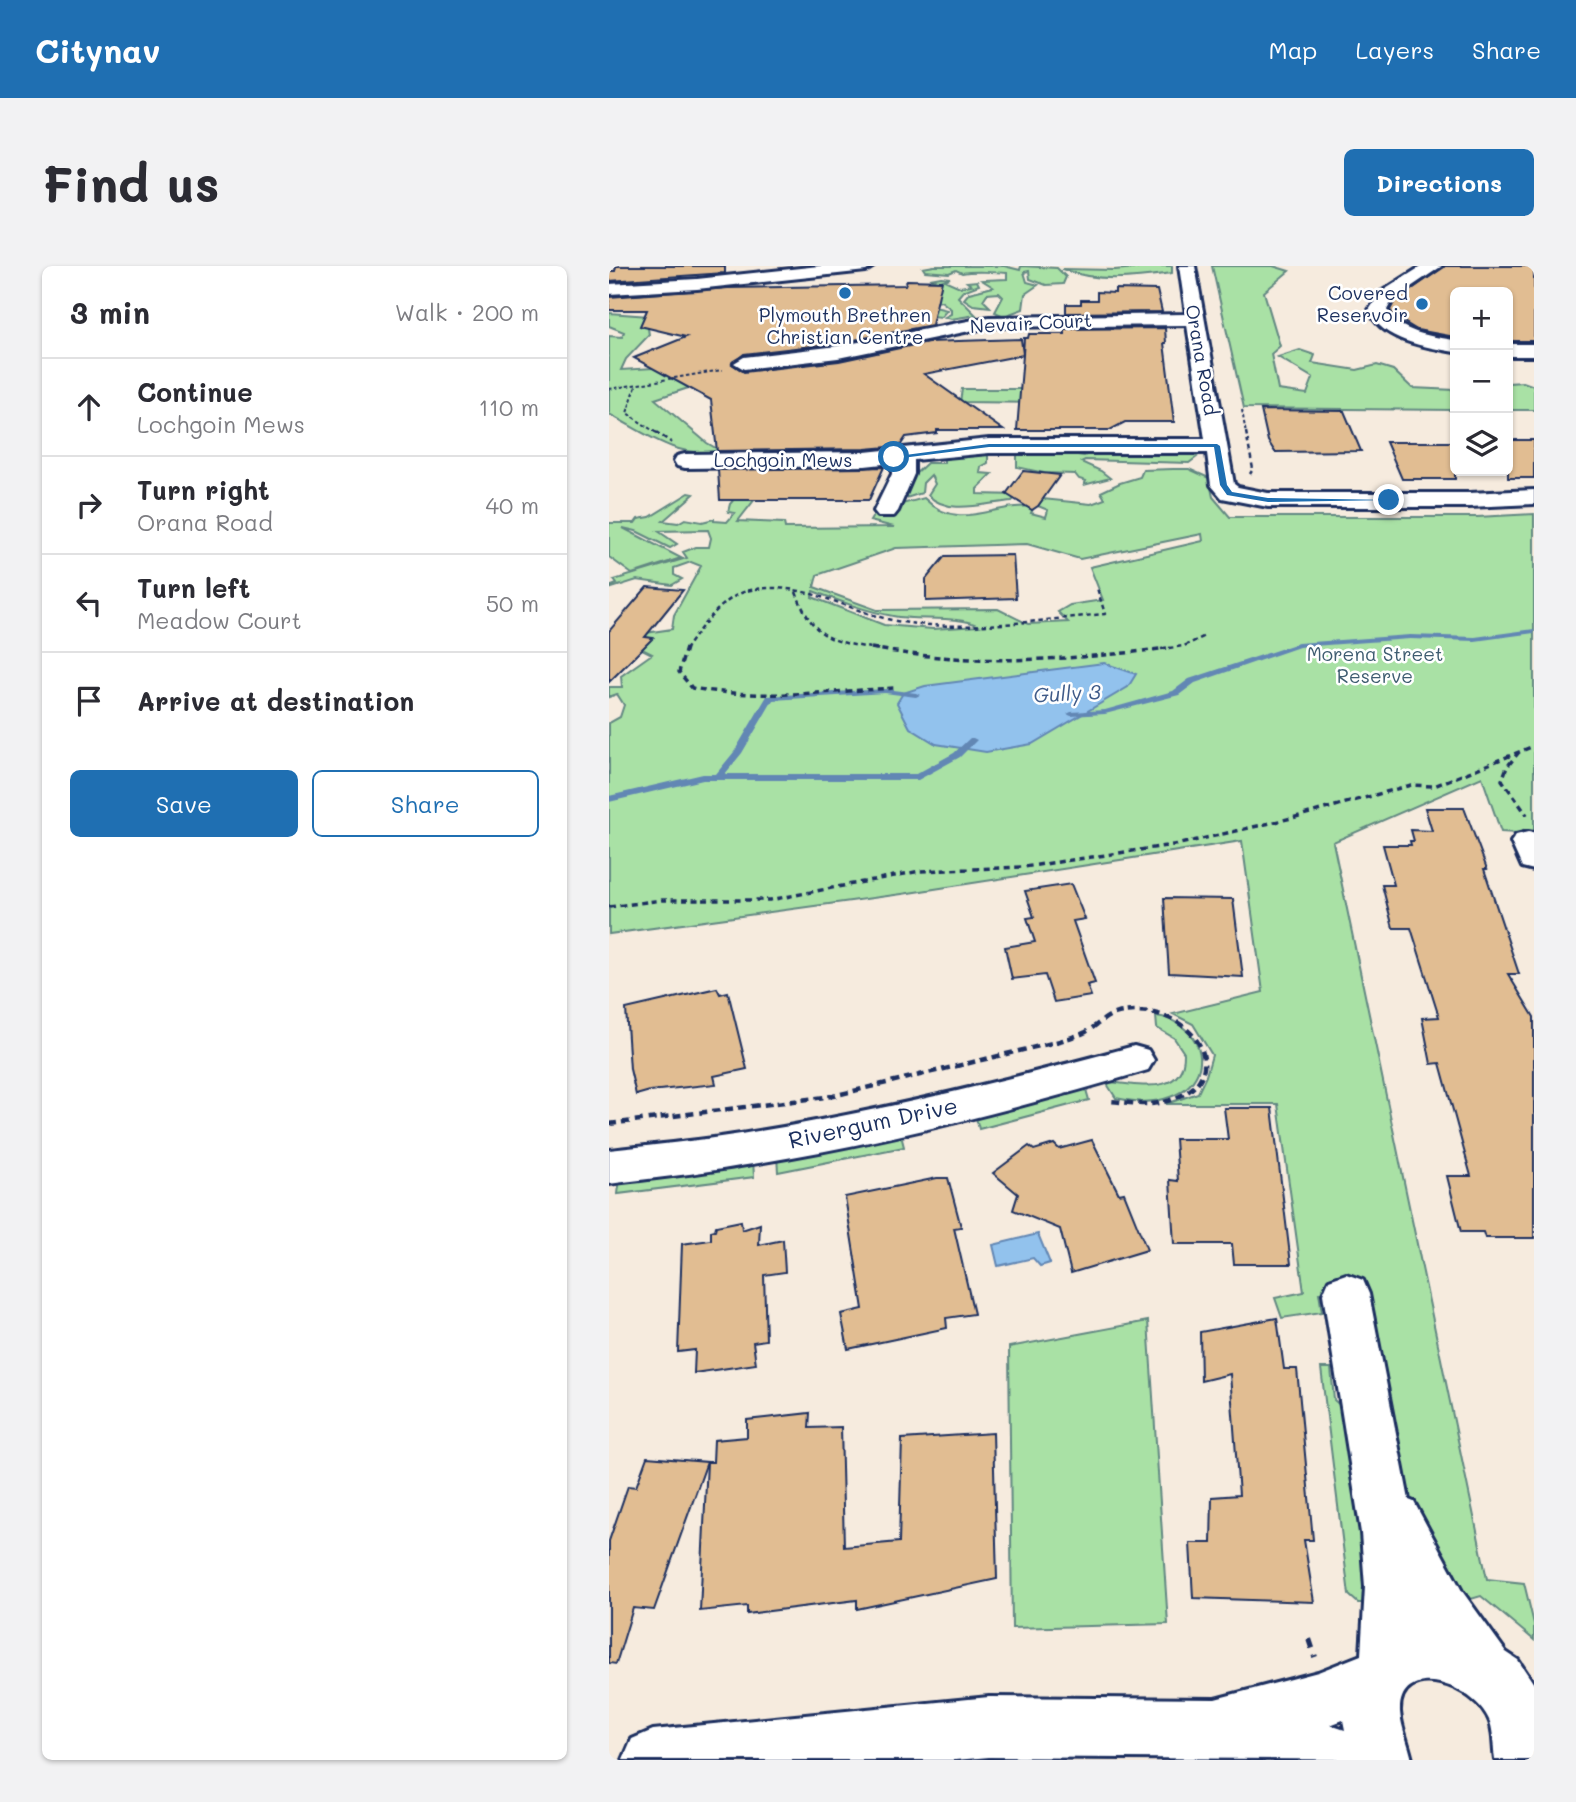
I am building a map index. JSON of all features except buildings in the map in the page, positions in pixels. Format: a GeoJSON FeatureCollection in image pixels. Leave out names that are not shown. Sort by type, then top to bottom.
{"type":"FeatureCollection","features":[{"type":"Feature","properties":{"kind":"street"},"geometry":{"type":"LineString","coordinates":[[609,289],[676,286],[866,266]]}},
{"type":"Feature","properties":{"kind":"street","name":"Orana Road"},"geometry":{"type":"LineString","coordinates":[[1187,266],[1223,485],[1230,493],[1268,500],[1469,500],[1534,497]]}},
{"type":"Feature","properties":{"kind":"street"},"geometry":{"type":"LineString","coordinates":[[1434,266],[1382,300],[1378,310],[1380,317],[1404,334],[1450,345]]}},
{"type":"Feature","properties":{"kind":"street","name":"Nevair Court"},"geometry":{"type":"LineString","coordinates":[[744,363],[838,352],[989,322],[1195,319]]}},
{"type":"Feature","properties":{"kind":"street"},"geometry":{"type":"LineString","coordinates":[[1513,350],[1534,350]]}},
{"type":"Feature","properties":{"kind":"street","name":"Lochgoin Mews"},"geometry":{"type":"LineString","coordinates":[[685,461],[865,460],[989,446],[1217,446]]}},
{"type":"Feature","properties":{"kind":"street"},"geometry":{"type":"LineString","coordinates":[[886,511],[903,474],[902,457]]}},
{"type":"Feature","properties":{"kind":"street","name":"Rivergum Drive"},"geometry":{"type":"LineString","coordinates":[[609,1167],[740,1150],[848,1130],[1059,1082],[1134,1060]]}},
{"type":"Feature","properties":{"kind":"street"},"geometry":{"type":"LineString","coordinates":[[1346,1294],[1384,1496],[1394,1610],[1386,1672],[1373,1696],[1371,1708],[1373,1735],[1382,1760]]}},
{"type":"Feature","properties":{"kind":"street"},"geometry":{"type":"LineString","coordinates":[[1384,1496],[1441,1611],[1503,1677],[1520,1717],[1526,1741],[1525,1760]]}},
{"type":"Feature","properties":{"kind":"street"},"geometry":{"type":"LineString","coordinates":[[1212,1728],[1318,1701],[1386,1672],[1408,1655],[1432,1650],[1458,1654],[1503,1677]]}},
{"type":"Feature","properties":{"kind":"street"},"geometry":{"type":"LineString","coordinates":[[653,1760],[989,1727],[1212,1728],[1299,1745],[1344,1760]]}},
{"type":"Feature","properties":{"kind":"path"},"geometry":{"type":"LineString","coordinates":[[609,389],[716,372],[744,363]]}},
{"type":"Feature","properties":{"kind":"path"},"geometry":{"type":"LineString","coordinates":[[636,386],[628,413],[686,451],[685,461]]}},
{"type":"Feature","properties":{"kind":"path"},"geometry":{"type":"LineString","coordinates":[[894,688],[766,696],[732,695],[692,688],[679,672],[683,653],[720,609],[746,590],[780,587],[871,616],[904,622],[956,625],[1105,614],[1097,588]]}},
{"type":"Feature","properties":{"kind":"path"},"geometry":{"type":"LineString","coordinates":[[795,591],[801,608],[821,635],[901,655],[968,660],[1047,661],[1103,657],[1184,646],[1203,636]]}},
{"type":"Feature","properties":{"kind":"path"},"geometry":{"type":"LineString","coordinates":[[609,907],[662,900],[770,900],[920,871],[1024,867],[1180,844],[1292,818],[1411,785],[1434,786],[1534,746]]}},
{"type":"Feature","properties":{"kind":"path"},"geometry":{"type":"LineString","coordinates":[[1519,752],[1507,767],[1502,780],[1507,790],[1519,802],[1534,831],[1531,851]]}},
{"type":"Feature","properties":{"kind":"path"},"geometry":{"type":"LineString","coordinates":[[916,863],[915,867],[920,871]]}},
{"type":"Feature","properties":{"kind":"green space"},"geometry":{"type":"Polygon","coordinates":[[[1004,266],[1020,270],[1021,266],[1057,268],[1066,277],[1063,284],[1046,285],[1030,279],[1029,271],[1024,272],[1027,282],[1038,285],[1025,294],[1023,309],[1004,316],[995,312],[1003,297],[999,293],[987,294],[983,300],[990,307],[973,305],[964,299],[969,293],[993,287],[982,280],[1007,279],[1007,273],[962,273],[956,270],[949,273],[925,271],[923,268],[1004,266]]]}},
{"type":"Feature","properties":{"kind":"green space"},"geometry":{"type":"Polygon","coordinates":[[[1172,266],[1172,273],[1102,278],[1062,269],[1115,270],[1172,266]]]}},
{"type":"Feature","properties":{"kind":"green space"},"geometry":{"type":"Polygon","coordinates":[[[1212,266],[1273,266],[1289,271],[1264,292],[1280,346],[1271,354],[1278,390],[1307,394],[1313,378],[1278,357],[1300,350],[1315,355],[1312,363],[1357,370],[1377,365],[1393,370],[1412,388],[1450,390],[1450,410],[1244,408],[1212,266]]]}},
{"type":"Feature","properties":{"kind":"green space"},"geometry":{"type":"Polygon","coordinates":[[[950,278],[944,280],[960,287],[971,285],[967,282],[977,281],[979,285],[963,291],[958,297],[976,315],[951,319],[945,317],[951,314],[951,309],[941,301],[912,306],[874,302],[861,304],[863,309],[930,311],[931,306],[947,310],[941,317],[915,314],[903,323],[889,316],[851,314],[854,300],[859,295],[891,298],[883,289],[891,286],[911,289],[915,291],[913,295],[919,297],[936,295],[937,281],[930,279],[950,278]]]}},
{"type":"Feature","properties":{"kind":"green space"},"geometry":{"type":"Polygon","coordinates":[[[609,313],[649,316],[656,320],[648,328],[649,335],[626,359],[621,370],[721,364],[737,372],[655,399],[719,450],[690,452],[676,448],[609,414],[609,336],[622,337],[624,332],[609,326],[609,313]]]}},
{"type":"Feature","properties":{"kind":"green space"},"geometry":{"type":"Polygon","coordinates":[[[1523,382],[1534,386],[1534,410],[1513,410],[1513,383],[1523,382]]]}},
{"type":"Feature","properties":{"kind":"green space"},"geometry":{"type":"Polygon","coordinates":[[[962,389],[1041,389],[1040,403],[960,402],[962,389]]]}},
{"type":"Feature","properties":{"kind":"green space"},"geometry":{"type":"Polygon","coordinates":[[[1014,450],[1036,455],[1050,451],[1084,456],[1098,450],[1185,451],[1197,457],[1189,463],[1085,460],[1081,462],[1110,478],[1084,485],[1086,481],[1075,474],[1044,473],[1017,467],[1017,454],[1005,454],[1014,450]]]}},
{"type":"Feature","properties":{"kind":"green space"},"geometry":{"type":"Polygon","coordinates":[[[988,455],[988,463],[981,467],[980,473],[992,474],[977,489],[977,494],[1018,495],[1012,501],[967,507],[946,505],[928,495],[935,484],[931,475],[923,483],[922,493],[906,498],[912,477],[927,463],[944,463],[944,458],[988,455]]]}},
{"type":"Feature","properties":{"kind":"green space","name":"Morena Street Reserve"},"geometry":{"type":"Polygon","coordinates":[[[1189,469],[1209,478],[1213,497],[1230,517],[1477,517],[1534,514],[1534,834],[1501,832],[1482,777],[1333,842],[1487,1579],[1524,1583],[1534,1624],[1534,1640],[1481,1596],[1457,1603],[1408,1495],[1358,1293],[1319,1293],[1322,1312],[1282,1318],[1275,1298],[1304,1292],[1278,1104],[1166,1104],[1198,1093],[1212,1055],[1193,1024],[1173,1014],[1263,992],[1242,841],[902,894],[609,934],[609,723],[620,717],[624,705],[617,694],[609,697],[609,687],[622,687],[621,676],[652,654],[642,649],[652,638],[625,636],[672,629],[674,615],[701,566],[691,562],[674,568],[674,575],[682,579],[672,585],[637,580],[609,587],[617,584],[614,580],[687,558],[683,552],[696,547],[709,547],[711,538],[708,530],[658,531],[677,544],[670,548],[636,531],[623,528],[681,558],[632,574],[609,557],[609,523],[635,523],[689,493],[694,494],[663,521],[678,523],[685,519],[702,522],[714,519],[727,522],[735,513],[728,512],[730,504],[741,491],[755,499],[738,521],[784,523],[785,528],[894,527],[870,521],[876,511],[924,498],[937,509],[950,514],[977,514],[1034,507],[1031,513],[1046,517],[1048,510],[1038,506],[1043,499],[1091,504],[1105,499],[1101,492],[1140,477],[1143,470],[1189,469]],[[1202,534],[1080,559],[1027,544],[896,548],[817,575],[814,587],[877,610],[998,609],[1028,624],[1068,622],[1058,612],[1070,605],[1103,600],[1090,567],[1203,541],[1202,534]],[[813,591],[812,597],[884,625],[933,629],[979,626],[961,620],[883,614],[813,591]]]}},
{"type":"Feature","properties":{"kind":"green space"},"geometry":{"type":"Polygon","coordinates":[[[1156,1016],[1175,1022],[1193,1038],[1200,1058],[1196,1077],[1181,1092],[1157,1101],[1116,1098],[1107,1084],[1109,1082],[1157,1085],[1176,1077],[1182,1067],[1184,1053],[1174,1038],[1157,1028],[1156,1016]]]}},
{"type":"Feature","properties":{"kind":"green space"},"geometry":{"type":"Polygon","coordinates":[[[1085,1086],[1089,1100],[979,1129],[975,1114],[1085,1086]]]}},
{"type":"Feature","properties":{"kind":"green space"},"geometry":{"type":"Polygon","coordinates":[[[900,1131],[904,1147],[778,1172],[777,1156],[900,1131]]]}},
{"type":"Feature","properties":{"kind":"green space"},"geometry":{"type":"Polygon","coordinates":[[[753,1159],[754,1177],[618,1194],[620,1178],[753,1159]]]}},
{"type":"Feature","properties":{"kind":"green space"},"geometry":{"type":"Polygon","coordinates":[[[1148,1321],[1168,1624],[1012,1628],[1009,1347],[1148,1321]]]}},
{"type":"Feature","properties":{"kind":"green space"},"geometry":{"type":"Polygon","coordinates":[[[1321,1368],[1331,1368],[1334,1400],[1352,1416],[1373,1603],[1358,1603],[1349,1595],[1321,1368]]]}},
{"type":"Feature","properties":{"kind":"water"},"geometry":{"type":"Polygon","coordinates":[[[1104,663],[1136,674],[1128,687],[1032,744],[986,752],[936,744],[910,728],[897,703],[903,693],[925,686],[1104,663]]]}},
{"type":"Feature","properties":{"kind":"water"},"geometry":{"type":"Polygon","coordinates":[[[1038,1234],[1050,1263],[1040,1266],[1033,1258],[998,1266],[993,1245],[1038,1234]]]}},
{"type":"Feature","properties":{"kind":"waterway","name":"Gully 3"},"geometry":{"type":"LineString","coordinates":[[1071,714],[1105,712],[1176,693],[1192,681],[1298,645],[1410,637],[1475,639],[1534,631]]}},
{"type":"Feature","properties":{"kind":"waterway"},"geometry":{"type":"LineString","coordinates":[[718,777],[738,753],[770,698],[885,691],[916,695]]}},
{"type":"Feature","properties":{"kind":"waterway","name":"Gully 3"},"geometry":{"type":"LineString","coordinates":[[718,777],[918,777],[957,755],[973,740]]}},
{"type":"Feature","properties":{"kind":"waterway","name":"Gully 3"},"geometry":{"type":"LineString","coordinates":[[609,799],[703,777],[718,777]]}},
{"type":"Feature","properties":{"kind":"place","name":"Plymouth Brethren Christian Centre"},"geometry":{"type":"Point","coordinates":[845,293]}},
{"type":"Feature","properties":{"kind":"place","name":"Covered Reservoir"},"geometry":{"type":"Point","coordinates":[1422,304]}},
{"type":"Feature","properties":{"kind":"route"},"geometry":{"type":"LineString","coordinates":[[894,457],[989,446],[1217,446],[1223,485],[1230,493],[1268,500],[1389,500]]}}]}
